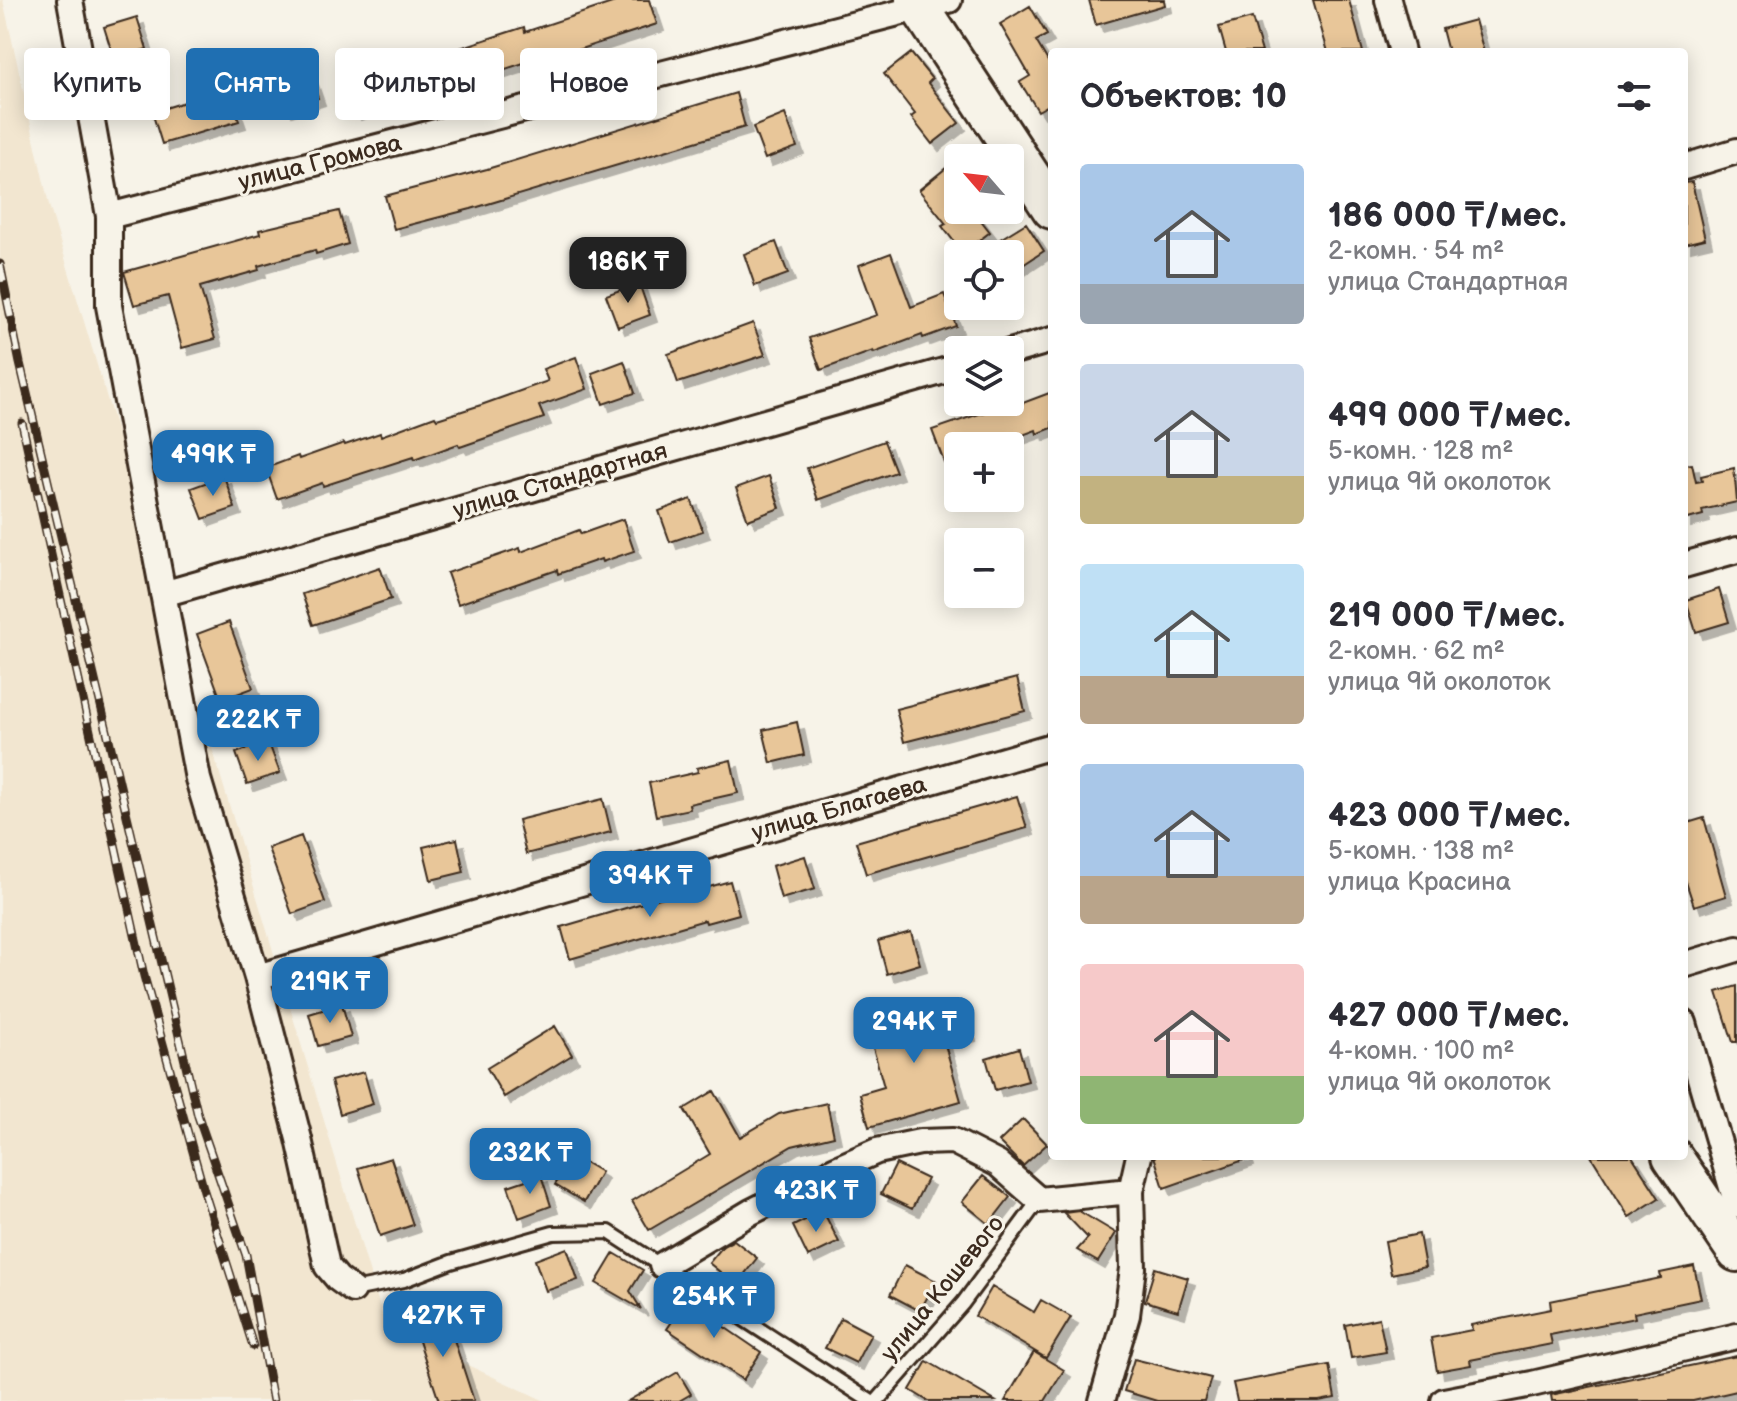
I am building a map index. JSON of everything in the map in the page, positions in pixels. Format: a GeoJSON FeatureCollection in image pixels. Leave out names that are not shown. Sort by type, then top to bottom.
{"type":"FeatureCollection","features":[{"type":"Feature","properties":{"kind":"main road"},"geometry":{"type":"LineString","coordinates":[[928,3],[1048,202]]}},
{"type":"Feature","properties":{"kind":"main road"},"geometry":{"type":"LineString","coordinates":[[1675,1160],[1737,1252]]}},
{"type":"Feature","properties":{"kind":"street"},"geometry":{"type":"LineString","coordinates":[[70,0],[109,216],[109,306],[198,779],[257,977],[299,1139],[327,1266],[353,1290]]}},
{"type":"Feature","properties":{"kind":"street"},"geometry":{"type":"LineString","coordinates":[[1388,0],[1401,48]]}},
{"type":"Feature","properties":{"kind":"street","name":"улица Громова"},"geometry":{"type":"LineString","coordinates":[[109,216],[928,3]]}},
{"type":"Feature","properties":{"kind":"street"},"geometry":{"type":"LineString","coordinates":[[1688,166],[1737,151]]}},
{"type":"Feature","properties":{"kind":"street"},"geometry":{"type":"LineString","coordinates":[[1024,348],[1048,341]]}},
{"type":"Feature","properties":{"kind":"street","name":"улица Стандартная"},"geometry":{"type":"LineString","coordinates":[[163,594],[944,371]]}},
{"type":"Feature","properties":{"kind":"street"},"geometry":{"type":"LineString","coordinates":[[1688,564],[1737,550]]}},
{"type":"Feature","properties":{"kind":"street","name":"улица Благаева"},"geometry":{"type":"LineString","coordinates":[[257,977],[1048,747]]}},
{"type":"Feature","properties":{"kind":"street"},"geometry":{"type":"LineString","coordinates":[[1688,964],[1737,949]]}},
{"type":"Feature","properties":{"kind":"street"},"geometry":{"type":"LineString","coordinates":[[1688,1037],[1737,1205]]}},
{"type":"Feature","properties":{"kind":"street"},"geometry":{"type":"LineString","coordinates":[[662,1265],[751,1212],[836,1169],[877,1151],[920,1142],[953,1141],[998,1164],[1039,1200],[1131,1191]]}},
{"type":"Feature","properties":{"kind":"street"},"geometry":{"type":"LineString","coordinates":[[1102,1401],[1127,1315],[1133,1268],[1131,1191],[1138,1160]]}},
{"type":"Feature","properties":{"kind":"street"},"geometry":{"type":"LineString","coordinates":[[1444,1401],[1532,1384],[1737,1336]]}},
{"type":"Feature","properties":{"kind":"lane","name":"улица Кошевого"},"geometry":{"type":"LineString","coordinates":[[877,1401],[963,1303],[1039,1200]]}},
{"type":"Feature","properties":{"kind":"lane"},"geometry":{"type":"LineString","coordinates":[[353,1290],[404,1280],[451,1262],[553,1233],[609,1232],[870,1401]]}},
{"type":"Feature","properties":{"kind":"shaded area"},"geometry":{"type":"Polygon","coordinates":[[[0,0],[3,0],[24,94],[24,120],[30,120],[49,205],[386,1327],[545,1401],[0,1401],[0,0]]]}},
{"type":"Feature","properties":{"kind":"building"},"geometry":{"type":"Polygon","coordinates":[[[621,0],[649,0],[657,24],[584,48],[520,48],[520,64],[504,69],[504,48],[460,48],[524,27],[525,32],[621,0]]]}},
{"type":"Feature","properties":{"kind":"building"},"geometry":{"type":"Polygon","coordinates":[[[1089,0],[1164,0],[1165,5],[1096,25],[1089,0]]]}},
{"type":"Feature","properties":{"kind":"building"},"geometry":{"type":"Polygon","coordinates":[[[1313,0],[1349,0],[1362,48],[1327,48],[1313,0]]]}},
{"type":"Feature","properties":{"kind":"building"},"geometry":{"type":"Polygon","coordinates":[[[1030,6],[1047,35],[1036,41],[1048,61],[1048,105],[1038,111],[1020,82],[1030,76],[1000,24],[1030,6]]]}},
{"type":"Feature","properties":{"kind":"building"},"geometry":{"type":"Polygon","coordinates":[[[137,17],[147,48],[111,48],[104,27],[137,17]]]}},
{"type":"Feature","properties":{"kind":"building"},"geometry":{"type":"Polygon","coordinates":[[[1252,18],[1261,48],[1225,48],[1219,27],[1252,18]]]}},
{"type":"Feature","properties":{"kind":"building"},"geometry":{"type":"Polygon","coordinates":[[[1475,20],[1483,48],[1447,48],[1442,29],[1475,20]]]}},
{"type":"Feature","properties":{"kind":"building"},"geometry":{"type":"Polygon","coordinates":[[[911,53],[932,79],[928,83],[959,123],[932,144],[911,117],[915,114],[884,74],[911,53]]]}},
{"type":"Feature","properties":{"kind":"building"},"geometry":{"type":"Polygon","coordinates":[[[736,93],[745,127],[394,229],[385,196],[487,169],[648,120],[657,120],[657,117],[736,93]]]}},
{"type":"Feature","properties":{"kind":"building"},"geometry":{"type":"Polygon","coordinates":[[[186,102],[186,120],[239,121],[162,144],[154,120],[170,120],[170,107],[186,102]]]}},
{"type":"Feature","properties":{"kind":"building"},"geometry":{"type":"Polygon","coordinates":[[[785,114],[797,147],[765,159],[753,127],[785,114]]]}},
{"type":"Feature","properties":{"kind":"building"},"geometry":{"type":"Polygon","coordinates":[[[944,170],[944,221],[919,190],[944,170]]]}},
{"type":"Feature","properties":{"kind":"building"},"geometry":{"type":"Polygon","coordinates":[[[1688,182],[1692,182],[1705,239],[1688,243],[1688,182]]]}},
{"type":"Feature","properties":{"kind":"building"},"geometry":{"type":"Polygon","coordinates":[[[339,211],[348,244],[258,266],[259,270],[200,287],[215,339],[182,348],[168,296],[134,305],[124,272],[260,234],[259,230],[339,211]]]}},
{"type":"Feature","properties":{"kind":"building"},"geometry":{"type":"Polygon","coordinates":[[[1026,223],[1044,251],[1024,264],[1024,240],[999,240],[1026,223]]]}},
{"type":"Feature","properties":{"kind":"building"},"geometry":{"type":"Polygon","coordinates":[[[984,224],[990,232],[980,240],[953,240],[942,226],[984,224]]]}},
{"type":"Feature","properties":{"kind":"building"},"geometry":{"type":"Polygon","coordinates":[[[776,242],[788,274],[755,286],[744,254],[776,242]]]}},
{"type":"Feature","properties":{"kind":"building"},"geometry":{"type":"Polygon","coordinates":[[[891,253],[911,307],[944,294],[944,320],[954,320],[956,326],[821,370],[809,338],[877,315],[859,265],[891,253]]]}},
{"type":"Feature","properties":{"kind":"building"},"geometry":{"type":"Polygon","coordinates":[[[639,283],[650,315],[618,327],[606,295],[639,283]]]}},
{"type":"Feature","properties":{"kind":"building"},"geometry":{"type":"Polygon","coordinates":[[[753,323],[765,355],[678,383],[668,354],[753,323]]]}},
{"type":"Feature","properties":{"kind":"building"},"geometry":{"type":"Polygon","coordinates":[[[576,357],[587,389],[539,406],[544,418],[460,447],[458,444],[414,460],[413,457],[277,499],[266,468],[298,456],[299,459],[344,443],[380,433],[381,436],[435,416],[437,419],[481,405],[548,381],[543,369],[576,357]]]}},
{"type":"Feature","properties":{"kind":"building"},"geometry":{"type":"Polygon","coordinates":[[[624,361],[635,393],[603,404],[592,373],[624,361]]]}},
{"type":"Feature","properties":{"kind":"building"},"geometry":{"type":"Polygon","coordinates":[[[1048,394],[1048,430],[1037,434],[1036,430],[1024,434],[944,432],[944,462],[932,430],[973,416],[1024,416],[1024,403],[1048,394]]]}},
{"type":"Feature","properties":{"kind":"building"},"geometry":{"type":"Polygon","coordinates":[[[884,441],[896,472],[818,500],[807,468],[884,441]]]}},
{"type":"Feature","properties":{"kind":"building"},"geometry":{"type":"Polygon","coordinates":[[[1688,464],[1692,464],[1696,482],[1702,481],[1701,476],[1734,468],[1737,502],[1702,510],[1703,515],[1688,519],[1688,464]]]}},
{"type":"Feature","properties":{"kind":"building"},"geometry":{"type":"Polygon","coordinates":[[[224,476],[235,508],[203,519],[191,488],[224,476]]]}},
{"type":"Feature","properties":{"kind":"building"},"geometry":{"type":"Polygon","coordinates":[[[769,476],[780,508],[748,520],[736,488],[769,476]]]}},
{"type":"Feature","properties":{"kind":"building"},"geometry":{"type":"Polygon","coordinates":[[[691,499],[703,531],[670,542],[659,511],[691,499]]]}},
{"type":"Feature","properties":{"kind":"building"},"geometry":{"type":"Polygon","coordinates":[[[623,519],[634,551],[558,574],[557,570],[458,604],[447,573],[520,548],[521,552],[579,530],[581,534],[623,519]]]}},
{"type":"Feature","properties":{"kind":"building"},"geometry":{"type":"Polygon","coordinates":[[[380,567],[391,599],[313,625],[302,594],[380,567]]]}},
{"type":"Feature","properties":{"kind":"building"},"geometry":{"type":"Polygon","coordinates":[[[1719,589],[1729,622],[1696,632],[1688,599],[1719,589]]]}},
{"type":"Feature","properties":{"kind":"building"},"geometry":{"type":"Polygon","coordinates":[[[229,622],[253,688],[221,700],[197,634],[229,622]]]}},
{"type":"Feature","properties":{"kind":"building"},"geometry":{"type":"Polygon","coordinates":[[[1017,678],[1025,711],[904,742],[896,709],[1017,678]]]}},
{"type":"Feature","properties":{"kind":"building"},"geometry":{"type":"Polygon","coordinates":[[[797,722],[804,755],[771,763],[763,730],[797,722]]]}},
{"type":"Feature","properties":{"kind":"building"},"geometry":{"type":"Polygon","coordinates":[[[268,741],[280,773],[247,784],[236,753],[268,741]]]}},
{"type":"Feature","properties":{"kind":"building"},"geometry":{"type":"Polygon","coordinates":[[[731,760],[738,793],[689,804],[690,809],[656,816],[649,783],[698,772],[697,768],[731,760]]]}},
{"type":"Feature","properties":{"kind":"building"},"geometry":{"type":"Polygon","coordinates":[[[1017,796],[1027,828],[866,874],[856,842],[1017,796]]]}},
{"type":"Feature","properties":{"kind":"building"},"geometry":{"type":"Polygon","coordinates":[[[603,799],[611,832],[526,854],[518,820],[603,799]]]}},
{"type":"Feature","properties":{"kind":"building"},"geometry":{"type":"Polygon","coordinates":[[[1704,818],[1726,896],[1694,906],[1688,888],[1688,823],[1704,818]]]}},
{"type":"Feature","properties":{"kind":"building"},"geometry":{"type":"Polygon","coordinates":[[[301,836],[325,902],[292,914],[268,848],[301,836]]]}},
{"type":"Feature","properties":{"kind":"building"},"geometry":{"type":"Polygon","coordinates":[[[457,839],[464,872],[431,880],[423,847],[457,839]]]}},
{"type":"Feature","properties":{"kind":"building"},"geometry":{"type":"Polygon","coordinates":[[[805,856],[815,889],[781,899],[772,866],[805,856]]]}},
{"type":"Feature","properties":{"kind":"building"},"geometry":{"type":"Polygon","coordinates":[[[730,881],[739,914],[706,923],[705,920],[570,959],[561,927],[687,890],[688,893],[730,881]]]}},
{"type":"Feature","properties":{"kind":"building"},"geometry":{"type":"Polygon","coordinates":[[[911,932],[920,964],[887,974],[878,941],[911,932]]]}},
{"type":"Feature","properties":{"kind":"building"},"geometry":{"type":"Polygon","coordinates":[[[1737,986],[1737,1042],[1733,1042],[1717,992],[1737,986]]]}},
{"type":"Feature","properties":{"kind":"building"},"geometry":{"type":"Polygon","coordinates":[[[960,1001],[969,1034],[944,1041],[961,1101],[869,1127],[860,1094],[884,1087],[868,1030],[960,1001]]]}},
{"type":"Feature","properties":{"kind":"building"},"geometry":{"type":"Polygon","coordinates":[[[342,1004],[351,1037],[318,1046],[309,1014],[342,1004]]]}},
{"type":"Feature","properties":{"kind":"building"},"geometry":{"type":"Polygon","coordinates":[[[555,1026],[572,1055],[504,1097],[487,1068],[555,1026]]]}},
{"type":"Feature","properties":{"kind":"building"},"geometry":{"type":"Polygon","coordinates":[[[1019,1048],[1028,1081],[995,1090],[986,1058],[1019,1048]]]}},
{"type":"Feature","properties":{"kind":"building"},"geometry":{"type":"Polygon","coordinates":[[[364,1072],[373,1104],[340,1114],[331,1081],[364,1072]]]}},
{"type":"Feature","properties":{"kind":"building"},"geometry":{"type":"Polygon","coordinates":[[[714,1091],[740,1137],[779,1114],[827,1103],[834,1136],[792,1146],[649,1230],[632,1201],[710,1154],[684,1109],[714,1091]]]}},
{"type":"Feature","properties":{"kind":"building"},"geometry":{"type":"Polygon","coordinates":[[[1023,1119],[1047,1144],[1023,1166],[999,1142],[1023,1119]]]}},
{"type":"Feature","properties":{"kind":"building"},"geometry":{"type":"Polygon","coordinates":[[[572,1155],[601,1172],[584,1202],[555,1185],[572,1155]]]}},
{"type":"Feature","properties":{"kind":"building"},"geometry":{"type":"Polygon","coordinates":[[[391,1158],[413,1225],[380,1236],[358,1168],[391,1158]]]}},
{"type":"Feature","properties":{"kind":"building"},"geometry":{"type":"Polygon","coordinates":[[[1155,1160],[1244,1160],[1164,1188],[1155,1160]]]}},
{"type":"Feature","properties":{"kind":"building"},"geometry":{"type":"Polygon","coordinates":[[[1593,1160],[1635,1160],[1659,1198],[1629,1217],[1593,1160]]]}},
{"type":"Feature","properties":{"kind":"building"},"geometry":{"type":"Polygon","coordinates":[[[896,1164],[927,1179],[912,1209],[881,1194],[896,1164]]]}},
{"type":"Feature","properties":{"kind":"building"},"geometry":{"type":"Polygon","coordinates":[[[541,1175],[551,1206],[519,1218],[508,1186],[541,1175]]]}},
{"type":"Feature","properties":{"kind":"building"},"geometry":{"type":"Polygon","coordinates":[[[983,1176],[1010,1197],[989,1224],[962,1202],[983,1176]]]}},
{"type":"Feature","properties":{"kind":"building"},"geometry":{"type":"Polygon","coordinates":[[[823,1211],[839,1242],[808,1257],[793,1226],[823,1211]]]}},
{"type":"Feature","properties":{"kind":"building"},"geometry":{"type":"Polygon","coordinates":[[[1079,1211],[1116,1233],[1098,1262],[1077,1250],[1088,1238],[1064,1213],[1079,1211]]]}},
{"type":"Feature","properties":{"kind":"building"},"geometry":{"type":"Polygon","coordinates":[[[1419,1234],[1425,1267],[1391,1274],[1385,1241],[1419,1234]]]}},
{"type":"Feature","properties":{"kind":"building"},"geometry":{"type":"Polygon","coordinates":[[[734,1240],[757,1258],[736,1285],[709,1263],[723,1246],[734,1240]]]}},
{"type":"Feature","properties":{"kind":"building"},"geometry":{"type":"Polygon","coordinates":[[[567,1248],[578,1280],[546,1291],[535,1260],[567,1248]]]}},
{"type":"Feature","properties":{"kind":"building"},"geometry":{"type":"Polygon","coordinates":[[[614,1253],[643,1270],[630,1291],[641,1309],[596,1283],[614,1253]]]}},
{"type":"Feature","properties":{"kind":"building"},"geometry":{"type":"Polygon","coordinates":[[[905,1265],[936,1281],[920,1311],[890,1295],[905,1265]]]}},
{"type":"Feature","properties":{"kind":"building"},"geometry":{"type":"Polygon","coordinates":[[[1694,1266],[1701,1299],[1634,1313],[1635,1318],[1550,1335],[1552,1344],[1470,1360],[1471,1365],[1437,1371],[1431,1338],[1472,1330],[1471,1325],[1551,1309],[1550,1301],[1661,1278],[1660,1273],[1694,1266]]]}},
{"type":"Feature","properties":{"kind":"building"},"geometry":{"type":"Polygon","coordinates":[[[1155,1268],[1188,1278],[1178,1311],[1145,1301],[1155,1268]]]}},
{"type":"Feature","properties":{"kind":"building"},"geometry":{"type":"Polygon","coordinates":[[[992,1287],[1034,1312],[1041,1300],[1071,1317],[1046,1358],[975,1316],[992,1287]]]}},
{"type":"Feature","properties":{"kind":"building"},"geometry":{"type":"Polygon","coordinates":[[[686,1301],[761,1352],[743,1380],[667,1329],[686,1301]]]}},
{"type":"Feature","properties":{"kind":"building"},"geometry":{"type":"Polygon","coordinates":[[[445,1312],[474,1401],[439,1401],[413,1323],[445,1312]]]}},
{"type":"Feature","properties":{"kind":"building"},"geometry":{"type":"Polygon","coordinates":[[[841,1318],[871,1334],[856,1363],[825,1348],[841,1318]]]}},
{"type":"Feature","properties":{"kind":"building"},"geometry":{"type":"Polygon","coordinates":[[[1379,1318],[1386,1352],[1351,1358],[1345,1325],[1379,1318]]]}},
{"type":"Feature","properties":{"kind":"building"},"geometry":{"type":"Polygon","coordinates":[[[1034,1352],[1064,1370],[1045,1401],[1005,1401],[1034,1352]]]}},
{"type":"Feature","properties":{"kind":"building"},"geometry":{"type":"Polygon","coordinates":[[[1737,1356],[1737,1391],[1693,1401],[1552,1401],[1551,1395],[1737,1356]]]}},
{"type":"Feature","properties":{"kind":"building"},"geometry":{"type":"Polygon","coordinates":[[[1134,1359],[1211,1378],[1204,1401],[1157,1401],[1124,1391],[1134,1359]]]}},
{"type":"Feature","properties":{"kind":"building"},"geometry":{"type":"Polygon","coordinates":[[[927,1361],[995,1401],[928,1401],[910,1390],[927,1361]]]}},
{"type":"Feature","properties":{"kind":"building"},"geometry":{"type":"Polygon","coordinates":[[[1329,1365],[1335,1398],[1319,1401],[1237,1401],[1233,1383],[1329,1365]]]}},
{"type":"Feature","properties":{"kind":"building"},"geometry":{"type":"Polygon","coordinates":[[[678,1372],[691,1394],[679,1401],[628,1401],[678,1372]]]}},
{"type":"Feature","properties":{"kind":"railway"},"geometry":{"type":"LineString","coordinates":[[0,264],[20,363],[198,1116],[246,1255],[273,1401]]}},
{"type":"Feature","properties":{"kind":"railway"},"geometry":{"type":"LineString","coordinates":[[22,423],[144,976],[204,1191],[253,1346]]}}]}
